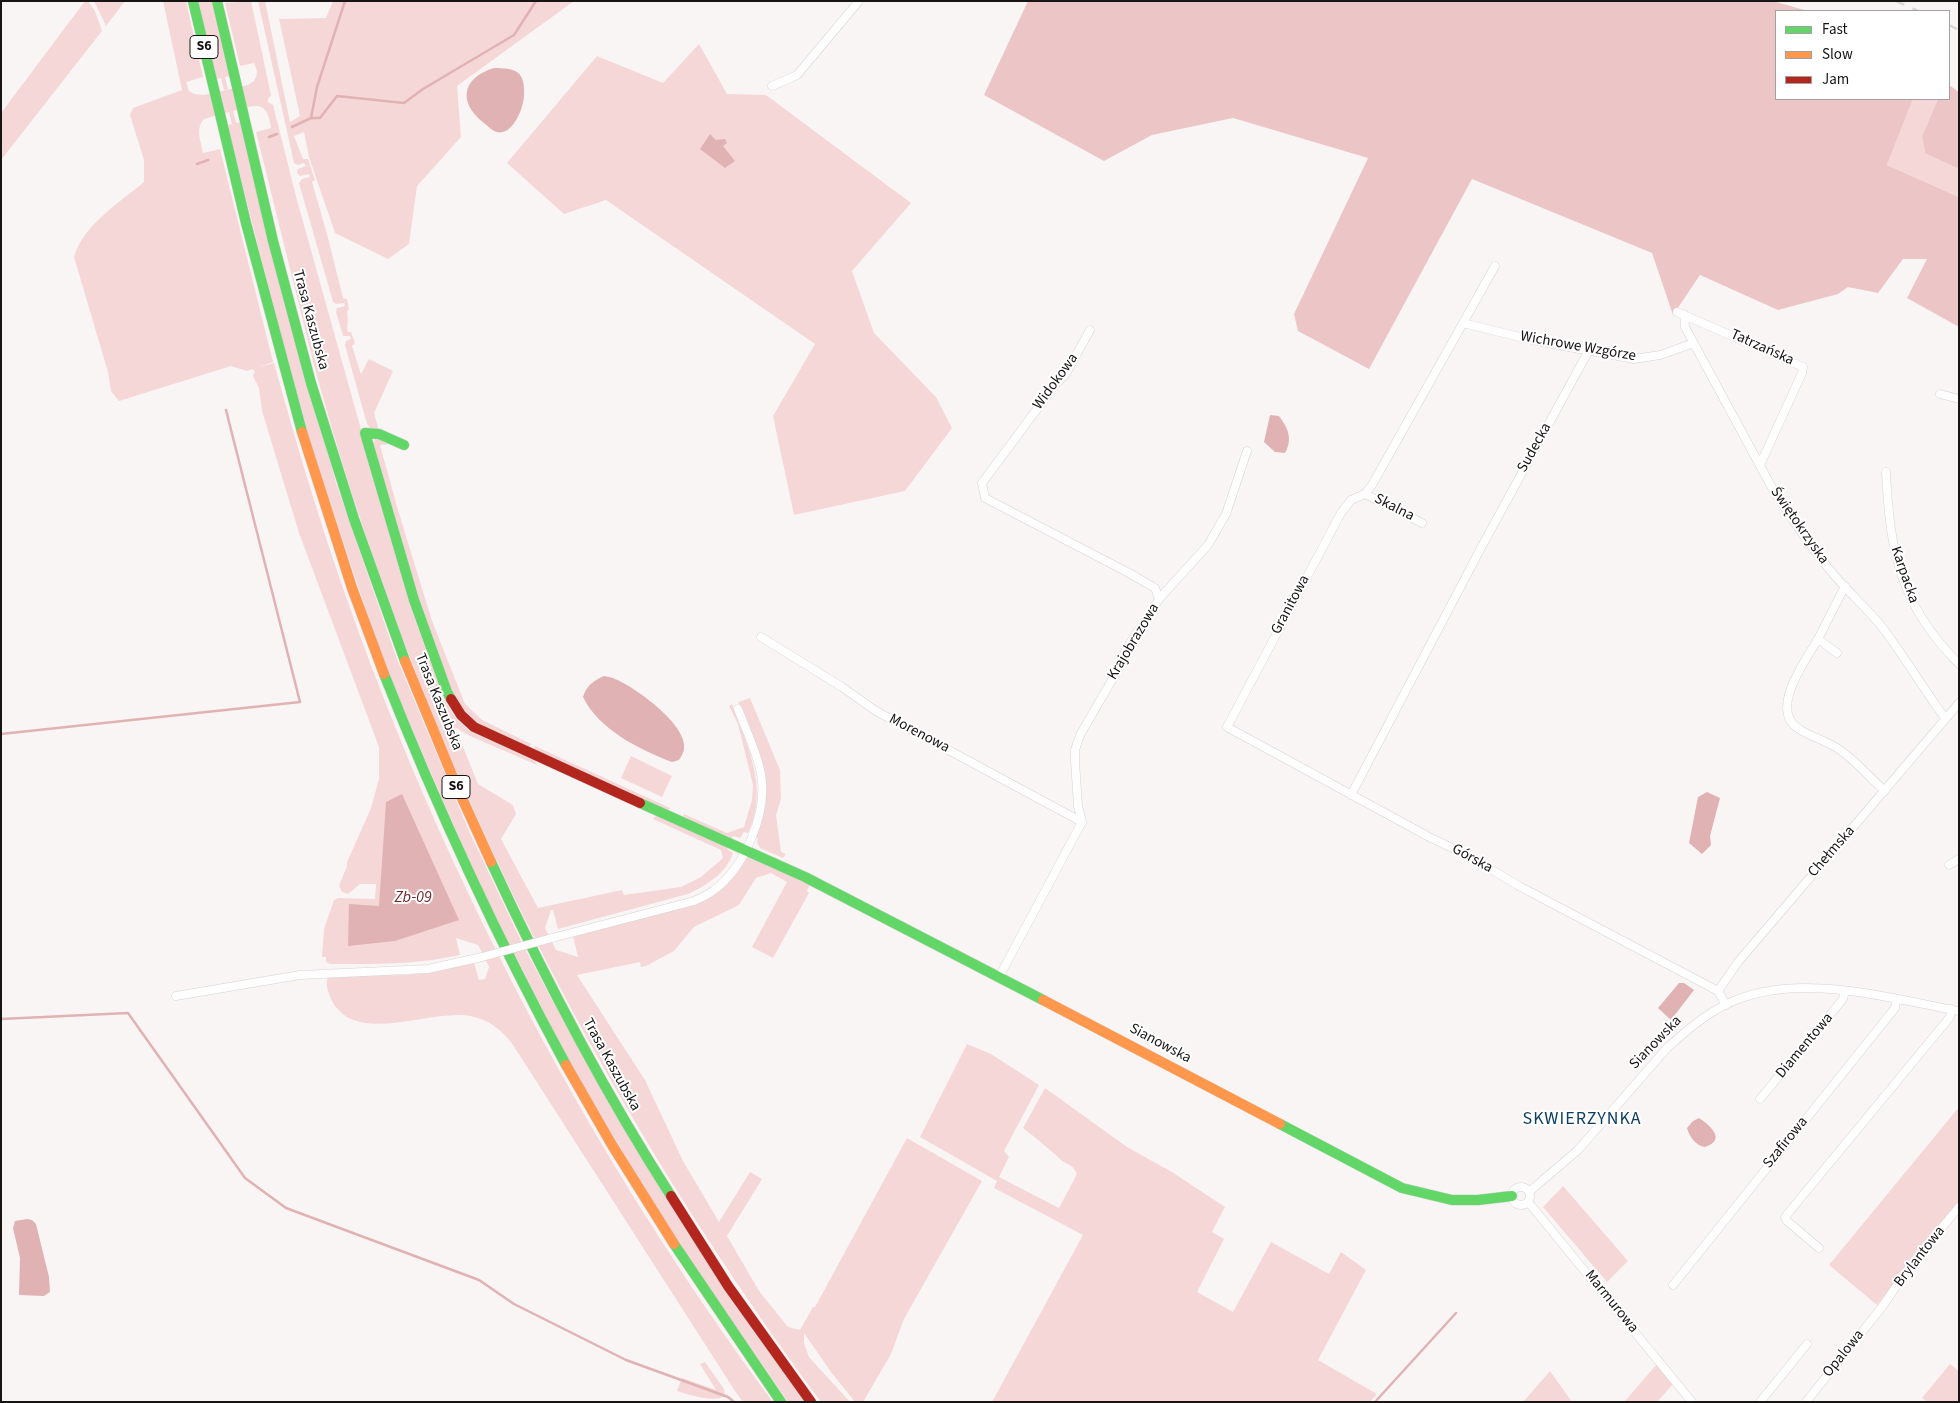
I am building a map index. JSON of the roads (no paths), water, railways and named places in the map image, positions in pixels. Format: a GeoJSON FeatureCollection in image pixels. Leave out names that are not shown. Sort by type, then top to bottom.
{"type":"FeatureCollection","features":[{"type":"Feature","properties":{"kind":"main road","name":"S6"},"geometry":{"type":"LineString","coordinates":[[193,1],[272,329],[323,502],[385,677],[435,798],[479,896],[536,1007],[607,1136],[673,1245],[781,1402]]}},
{"type":"Feature","properties":{"kind":"main road","name":"Trasa Kaszubska"},"geometry":{"type":"LineString","coordinates":[[217,1],[300,342],[343,486],[403,657],[457,789],[501,886],[556,996],[627,1124],[714,1264],[811,1402]]}},
{"type":"Feature","properties":{"kind":"main road","name":"Sianowska"},"geometry":{"type":"LineString","coordinates":[[404,445],[379,434],[365,433],[414,600],[447,692],[461,715],[482,732],[805,877],[1402,1188],[1452,1200],[1478,1200],[1512,1196]]}},
{"type":"Feature","properties":{"kind":"street"},"geometry":{"type":"LineString","coordinates":[[772,86],[797,75],[859,1]]}},
{"type":"Feature","properties":{"kind":"street"},"geometry":{"type":"LineString","coordinates":[[1365,494],[1372,485],[1495,266]]}},
{"type":"Feature","properties":{"kind":"street","name":"Świętokrzyska"},"geometry":{"type":"LineString","coordinates":[[1681,313],[1685,327],[1770,486],[1811,547],[1882,627],[1945,718]]}},
{"type":"Feature","properties":{"kind":"street","name":"Tatrzańska"},"geometry":{"type":"LineString","coordinates":[[1681,313],[1803,366],[1802,373],[1760,465]]}},
{"type":"Feature","properties":{"kind":"street","name":"Wichrowe Wzgórze"},"geometry":{"type":"LineString","coordinates":[[1462,323],[1532,340],[1634,359],[1660,355],[1694,343]]}},
{"type":"Feature","properties":{"kind":"street","name":"Widokowa"},"geometry":{"type":"LineString","coordinates":[[1090,330],[1065,375],[1055,385],[982,482],[985,498],[1155,588],[1159,599]]}},
{"type":"Feature","properties":{"kind":"street","name":"Sudecka"},"geometry":{"type":"LineString","coordinates":[[1351,795],[1588,350]]}},
{"type":"Feature","properties":{"kind":"street"},"geometry":{"type":"LineString","coordinates":[[1940,394],[1959,399]]}},
{"type":"Feature","properties":{"kind":"street","name":"Krajobrazowa"},"geometry":{"type":"LineString","coordinates":[[1082,822],[1078,806],[1075,761],[1075,750],[1080,735],[1119,668],[1126,649],[1159,599],[1208,545],[1222,522],[1246,451]]}},
{"type":"Feature","properties":{"kind":"street","name":"Karpacka"},"geometry":{"type":"LineString","coordinates":[[1886,472],[1888,514],[1893,550],[1902,580],[1915,608],[1932,633],[1959,664]]}},
{"type":"Feature","properties":{"kind":"street","name":"Skalna"},"geometry":{"type":"LineString","coordinates":[[1365,494],[1422,523]]}},
{"type":"Feature","properties":{"kind":"street","name":"Granitowa"},"geometry":{"type":"LineString","coordinates":[[1227,727],[1341,513],[1351,500],[1365,494]]}},
{"type":"Feature","properties":{"kind":"street"},"geometry":{"type":"LineString","coordinates":[[1845,586],[1794,682],[1787,698],[1786,712],[1790,722],[1798,729],[1840,750],[1885,791]]}},
{"type":"Feature","properties":{"kind":"street","name":"Morenowa"},"geometry":{"type":"LineString","coordinates":[[761,637],[842,687],[876,711],[1082,822]]}},
{"type":"Feature","properties":{"kind":"street"},"geometry":{"type":"LineString","coordinates":[[1818,638],[1837,652]]}},
{"type":"Feature","properties":{"kind":"street","name":"Chełmska"},"geometry":{"type":"LineString","coordinates":[[1718,991],[1738,962],[1959,703]]}},
{"type":"Feature","properties":{"kind":"street"},"geometry":{"type":"LineString","coordinates":[[176,996],[300,975],[428,969],[482,957],[694,901],[714,890],[740,862],[759,818],[763,786],[757,758],[738,709]]}},
{"type":"Feature","properties":{"kind":"street","name":"Górska"},"geometry":{"type":"LineString","coordinates":[[1227,727],[1431,838],[1467,855],[1519,886],[1718,991]]}},
{"type":"Feature","properties":{"kind":"street"},"geometry":{"type":"LineString","coordinates":[[999,977],[1082,822]]}},
{"type":"Feature","properties":{"kind":"street"},"geometry":{"type":"LineString","coordinates":[[1949,865],[1959,859]]}},
{"type":"Feature","properties":{"kind":"street","name":"Sianowska"},"geometry":{"type":"LineString","coordinates":[[1530,1191],[1578,1150],[1667,1048],[1683,1033],[1700,1020],[1745,996],[1770,990],[1824,988],[1955,1010]]}},
{"type":"Feature","properties":{"kind":"street"},"geometry":{"type":"LineString","coordinates":[[1718,991],[1726,1005]]}},
{"type":"Feature","properties":{"kind":"street","name":"Diamentowa"},"geometry":{"type":"LineString","coordinates":[[1760,1099],[1843,999],[1845,991]]}},
{"type":"Feature","properties":{"kind":"street","name":"Szafirowa"},"geometry":{"type":"LineString","coordinates":[[1673,1285],[1895,1008],[1896,999]]}},
{"type":"Feature","properties":{"kind":"street"},"geometry":{"type":"LineString","coordinates":[[1819,1248],[1787,1221],[1785,1217],[1955,1010]]}},
{"type":"Feature","properties":{"kind":"street"},"geometry":{"type":"LineString","coordinates":[[1518,1187],[1524,1187],[1530,1191],[1529,1203],[1523,1206],[1516,1205],[1512,1196],[1518,1187]]}},
{"type":"Feature","properties":{"kind":"street","name":"Marmurowa"},"geometry":{"type":"LineString","coordinates":[[1529,1203],[1692,1402]]}},
{"type":"Feature","properties":{"kind":"street","name":"Brylantowa"},"geometry":{"type":"LineString","coordinates":[[1882,1307],[1911,1265],[1959,1207]]}},
{"type":"Feature","properties":{"kind":"street","name":"Opalowa"},"geometry":{"type":"LineString","coordinates":[[1806,1402],[1882,1307]]}},
{"type":"Feature","properties":{"kind":"street"},"geometry":{"type":"LineString","coordinates":[[1760,1402],[1807,1344]]}},
{"type":"Feature","properties":{"kind":"water"},"geometry":{"type":"Polygon","coordinates":[[[494,68],[518,72],[524,87],[520,113],[513,125],[503,132],[492,130],[484,123],[470,107],[467,99],[469,85],[475,78],[483,72],[494,68]]]}},
{"type":"Feature","properties":{"kind":"water"},"geometry":{"type":"Polygon","coordinates":[[[710,134],[716,140],[725,139],[727,143],[723,146],[735,161],[725,168],[700,149],[710,134]]]}},
{"type":"Feature","properties":{"kind":"water"},"geometry":{"type":"Polygon","coordinates":[[[1270,415],[1279,416],[1287,429],[1289,443],[1285,453],[1275,452],[1264,442],[1270,415]]]}},
{"type":"Feature","properties":{"kind":"water"},"geometry":{"type":"Polygon","coordinates":[[[604,676],[614,678],[635,690],[669,718],[683,739],[684,750],[679,760],[672,762],[634,745],[599,719],[583,697],[586,689],[591,684],[604,676]]]}},
{"type":"Feature","properties":{"kind":"water"},"geometry":{"type":"Polygon","coordinates":[[[1707,792],[1720,798],[1710,836],[1711,845],[1702,854],[1689,843],[1698,797],[1707,792]]]}},
{"type":"Feature","properties":{"kind":"water","name":"Zb-09"},"geometry":{"type":"Polygon","coordinates":[[[402,794],[459,920],[395,941],[348,946],[349,904],[379,906],[386,802],[402,794]]]}},
{"type":"Feature","properties":{"kind":"water"},"geometry":{"type":"Polygon","coordinates":[[[1679,983],[1684,983],[1694,990],[1671,1020],[1658,1008],[1679,983]]]}},
{"type":"Feature","properties":{"kind":"water"},"geometry":{"type":"Polygon","coordinates":[[[1699,1118],[1712,1128],[1716,1137],[1712,1144],[1705,1147],[1693,1140],[1687,1128],[1693,1121],[1699,1118]]]}},
{"type":"Feature","properties":{"kind":"water"},"geometry":{"type":"Polygon","coordinates":[[[32,1220],[36,1224],[49,1277],[50,1292],[44,1296],[19,1295],[20,1258],[13,1228],[15,1221],[32,1220]]]}},
{"type":"Feature","properties":{"kind":"waterway"},"geometry":{"type":"LineString","coordinates":[[311,118],[317,87],[345,1]]}},
{"type":"Feature","properties":{"kind":"waterway"},"geometry":{"type":"LineString","coordinates":[[292,127],[311,118],[320,118],[337,96],[404,103],[423,89],[514,35],[536,1]]}},
{"type":"Feature","properties":{"kind":"waterway"},"geometry":{"type":"LineString","coordinates":[[269,137],[277,134]]}},
{"type":"Feature","properties":{"kind":"waterway"},"geometry":{"type":"LineString","coordinates":[[197,164],[208,160]]}},
{"type":"Feature","properties":{"kind":"waterway"},"geometry":{"type":"LineString","coordinates":[[1,734],[300,702],[226,410]]}},
{"type":"Feature","properties":{"kind":"waterway"},"geometry":{"type":"LineString","coordinates":[[1,1019],[128,1013],[245,1178],[286,1208],[479,1280],[514,1304],[626,1360],[728,1397],[734,1402]]}},
{"type":"Feature","properties":{"kind":"waterway"},"geometry":{"type":"LineString","coordinates":[[1375,1402],[1456,1313]]}},
{"type":"Feature","properties":{"kind":"railway"},"geometry":{"type":"LineString","coordinates":[[1896,1],[1916,10]]}},
{"type":"Feature","properties":{"kind":"railway"},"geometry":{"type":"LineString","coordinates":[[1950,26],[1959,30]]}},
{"type":"Feature","properties":{"kind":"district","name":"SKWIERZYNKA"},"geometry":{"type":"Point","coordinates":[1582,1120]}}]}
